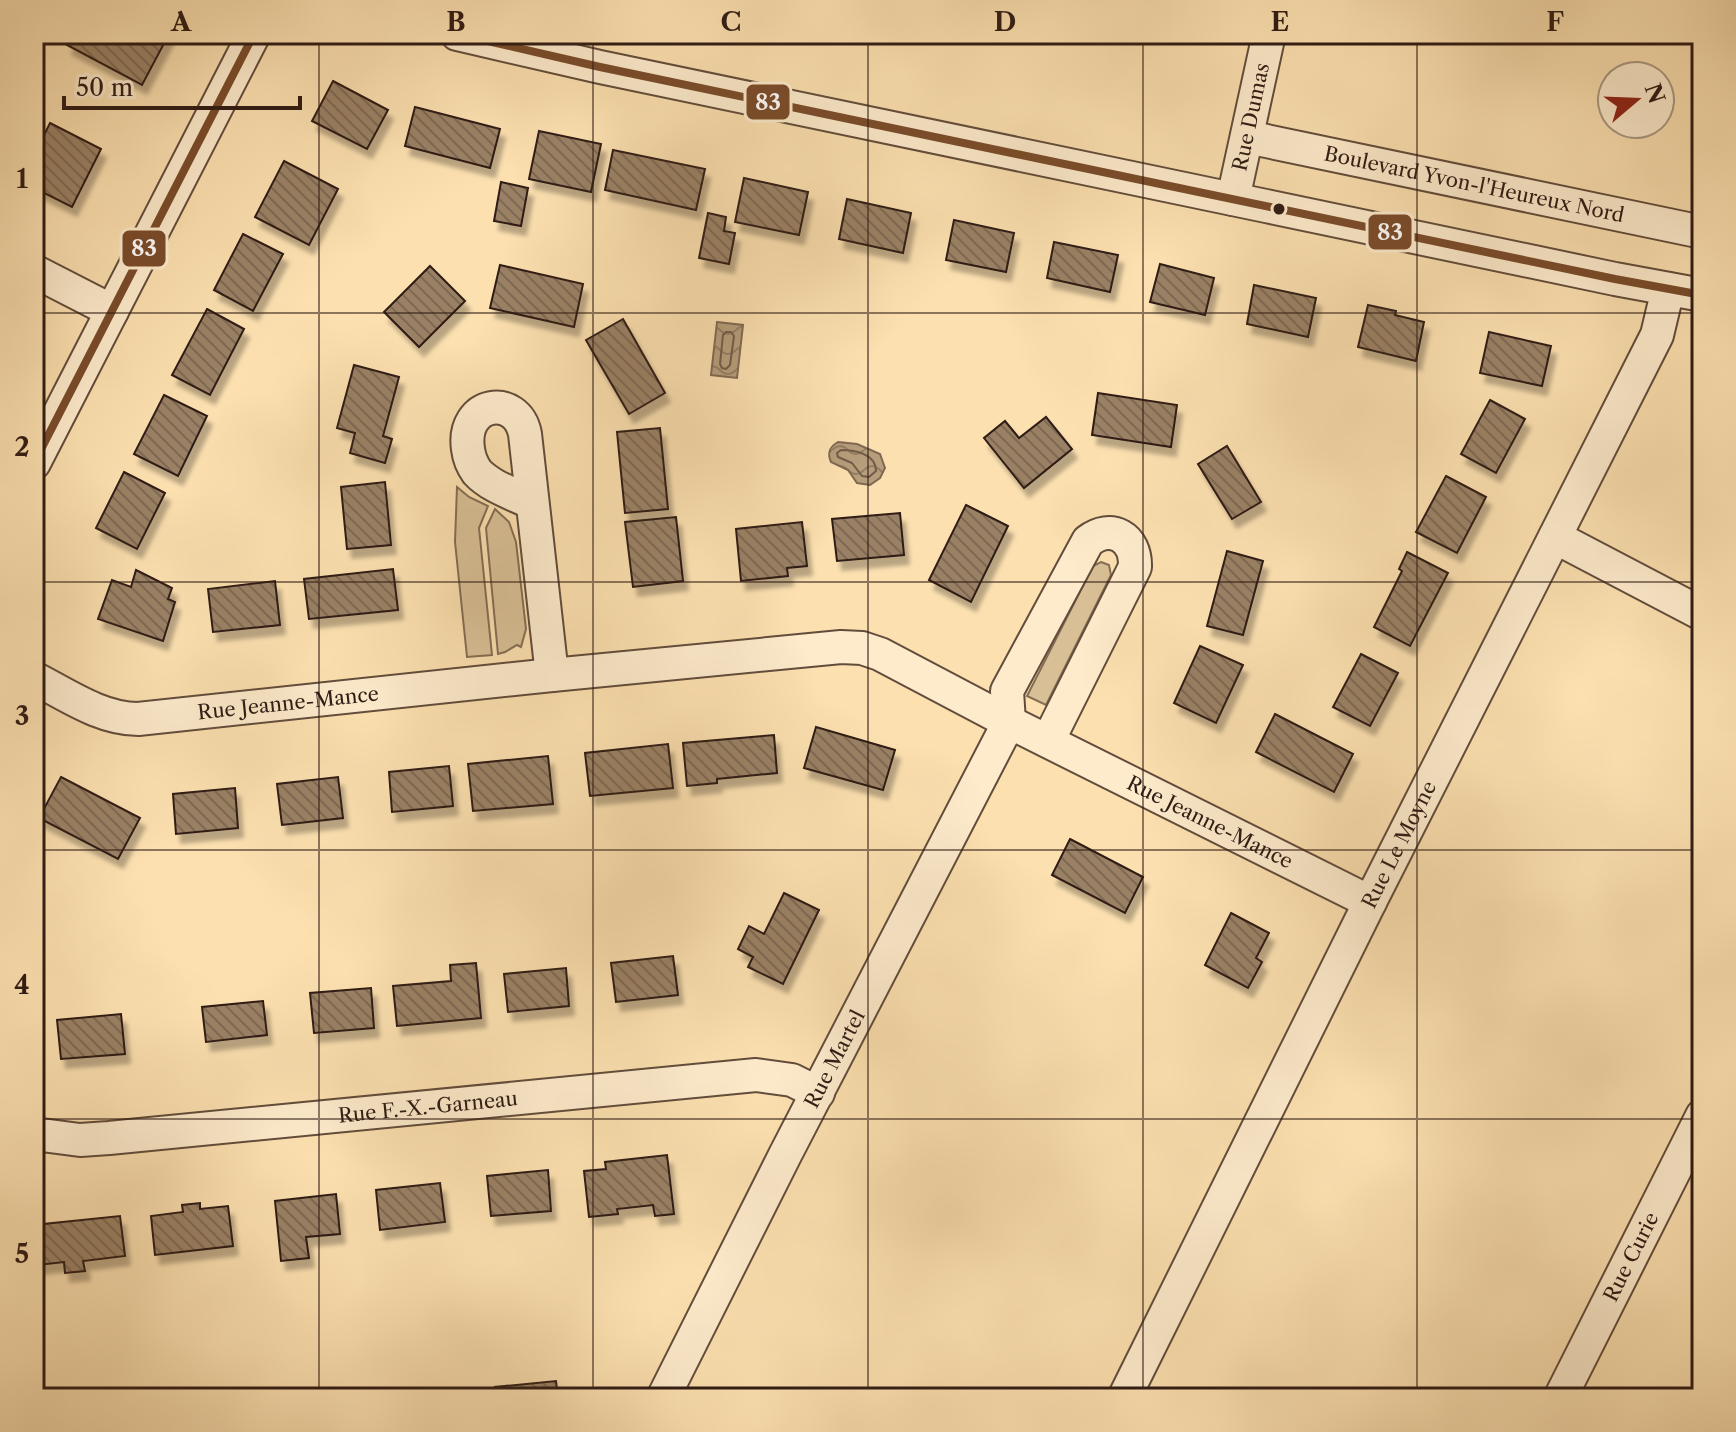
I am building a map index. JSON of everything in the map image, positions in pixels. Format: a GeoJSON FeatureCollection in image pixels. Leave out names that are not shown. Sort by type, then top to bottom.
{"type":"FeatureCollection","features":[{"type":"Feature","properties":{"kind":"street"},"geometry":{"type":"LineString","coordinates":[[34,463],[254,34]]}},
{"type":"Feature","properties":{"kind":"street"},"geometry":{"type":"LineString","coordinates":[[457,34],[615,70],[1702,295]]}},
{"type":"Feature","properties":{"kind":"street","name":"Rue Dumas"},"geometry":{"type":"LineString","coordinates":[[1233,199],[1269,34]]}},
{"type":"Feature","properties":{"kind":"street","name":"Boulevard Yvon-l'Heureux Nord"},"geometry":{"type":"LineString","coordinates":[[1247,137],[1702,232]]}},
{"type":"Feature","properties":{"kind":"street"},"geometry":{"type":"LineString","coordinates":[[34,271],[112,311]]}},
{"type":"Feature","properties":{"kind":"street","name":"Rue Le Moyne"},"geometry":{"type":"LineString","coordinates":[[1124,1398],[1370,902],[1657,335],[1668,289]]}},
{"type":"Feature","properties":{"kind":"street"},"geometry":{"type":"LineString","coordinates":[[532,503],[552,675]]}},
{"type":"Feature","properties":{"kind":"street"},"geometry":{"type":"LineString","coordinates":[[1009,722],[1007,691],[1084,547],[1100,534],[1114,533],[1131,546],[1135,567],[1048,741]]}},
{"type":"Feature","properties":{"kind":"street"},"geometry":{"type":"LineString","coordinates":[[1555,537],[1702,614]]}},
{"type":"Feature","properties":{"kind":"street","name":"Rue Jeanne-Mance"},"geometry":{"type":"LineString","coordinates":[[34,678],[100,711],[126,719],[138,719],[854,647],[880,654],[1009,722],[1370,902]]}},
{"type":"Feature","properties":{"kind":"street","name":"Rue Martel"},"geometry":{"type":"LineString","coordinates":[[663,1398],[1009,722]]}},
{"type":"Feature","properties":{"kind":"street","name":"Rue F.-X.-Garneau"},"geometry":{"type":"LineString","coordinates":[[34,1134],[80,1140],[109,1138],[756,1075],[792,1080],[818,1093]]}},
{"type":"Feature","properties":{"kind":"street","name":"Rue Curie"},"geometry":{"type":"LineString","coordinates":[[1560,1398],[1702,1116]]}},
{"type":"Feature","properties":{"kind":"shaded area"},"geometry":{"type":"Polygon","coordinates":[[[457,487],[488,506],[479,528],[492,655],[467,657],[455,542],[457,487]]]}},
{"type":"Feature","properties":{"kind":"shaded area"},"geometry":{"type":"Polygon","coordinates":[[[495,509],[509,522],[516,542],[526,629],[521,647],[517,645],[498,654],[486,528],[495,509]]]}},
{"type":"Feature","properties":{"kind":"shaded area"},"geometry":{"type":"Polygon","coordinates":[[[1101,562],[1109,565],[1111,575],[1046,705],[1027,696],[1093,566],[1101,562]]]}},
{"type":"Feature","properties":{"kind":"water"},"geometry":{"type":"Polygon","coordinates":[[[717,322],[743,325],[737,378],[711,375],[717,322]]]}},
{"type":"Feature","properties":{"kind":"water"},"geometry":{"type":"Polygon","coordinates":[[[838,442],[857,444],[880,454],[885,468],[880,478],[870,485],[857,483],[848,470],[831,462],[830,450],[838,442]]]}},
{"type":"Feature","properties":{"kind":"building"},"geometry":{"type":"Polygon","coordinates":[[[72,34],[169,34],[142,85],[67,45],[72,34]]]}},
{"type":"Feature","properties":{"kind":"building"},"geometry":{"type":"Polygon","coordinates":[[[333,81],[388,110],[367,149],[312,121],[333,81]]]}},
{"type":"Feature","properties":{"kind":"building"},"geometry":{"type":"Polygon","coordinates":[[[415,107],[500,129],[490,168],[405,146],[415,107]]]}},
{"type":"Feature","properties":{"kind":"building"},"geometry":{"type":"Polygon","coordinates":[[[50,123],[101,149],[72,207],[34,188],[34,155],[50,123]]]}},
{"type":"Feature","properties":{"kind":"building"},"geometry":{"type":"Polygon","coordinates":[[[539,131],[601,144],[591,192],[529,179],[539,131]]]}},
{"type":"Feature","properties":{"kind":"building"},"geometry":{"type":"Polygon","coordinates":[[[613,150],[705,169],[696,210],[605,190],[613,150]]]}},
{"type":"Feature","properties":{"kind":"building"},"geometry":{"type":"Polygon","coordinates":[[[284,161],[338,189],[309,245],[255,217],[284,161]]]}},
{"type":"Feature","properties":{"kind":"building"},"geometry":{"type":"Polygon","coordinates":[[[744,178],[808,192],[799,235],[735,222],[744,178]]]}},
{"type":"Feature","properties":{"kind":"building"},"geometry":{"type":"Polygon","coordinates":[[[501,182],[528,188],[521,226],[494,221],[501,182]]]}},
{"type":"Feature","properties":{"kind":"building"},"geometry":{"type":"Polygon","coordinates":[[[847,199],[911,213],[903,253],[839,239],[847,199]]]}},
{"type":"Feature","properties":{"kind":"building"},"geometry":{"type":"Polygon","coordinates":[[[708,213],[726,217],[724,231],[735,233],[729,264],[699,258],[708,213]]]}},
{"type":"Feature","properties":{"kind":"building"},"geometry":{"type":"Polygon","coordinates":[[[954,220],[1014,233],[1006,272],[946,260],[954,220]]]}},
{"type":"Feature","properties":{"kind":"building"},"geometry":{"type":"Polygon","coordinates":[[[243,234],[283,254],[253,311],[214,290],[243,234]]]}},
{"type":"Feature","properties":{"kind":"building"},"geometry":{"type":"Polygon","coordinates":[[[1054,242],[1118,255],[1110,292],[1047,278],[1054,242]]]}},
{"type":"Feature","properties":{"kind":"building"},"geometry":{"type":"Polygon","coordinates":[[[1160,264],[1214,278],[1205,315],[1150,302],[1160,264]]]}},
{"type":"Feature","properties":{"kind":"building"},"geometry":{"type":"Polygon","coordinates":[[[500,265],[583,284],[574,327],[490,308],[500,265]]]}},
{"type":"Feature","properties":{"kind":"building"},"geometry":{"type":"Polygon","coordinates":[[[430,266],[465,301],[419,347],[384,312],[430,266]]]}},
{"type":"Feature","properties":{"kind":"building"},"geometry":{"type":"Polygon","coordinates":[[[1254,285],[1316,298],[1308,337],[1247,324],[1254,285]]]}},
{"type":"Feature","properties":{"kind":"building"},"geometry":{"type":"Polygon","coordinates":[[[1368,305],[1424,322],[1416,361],[1358,347],[1368,305]]]}},
{"type":"Feature","properties":{"kind":"building"},"geometry":{"type":"Polygon","coordinates":[[[207,309],[244,329],[210,395],[172,375],[207,309]]]}},
{"type":"Feature","properties":{"kind":"building"},"geometry":{"type":"Polygon","coordinates":[[[623,319],[665,393],[629,414],[586,340],[623,319]]]}},
{"type":"Feature","properties":{"kind":"building"},"geometry":{"type":"Polygon","coordinates":[[[1489,332],[1551,346],[1542,386],[1480,373],[1489,332]]]}},
{"type":"Feature","properties":{"kind":"building"},"geometry":{"type":"Polygon","coordinates":[[[354,365],[399,377],[383,436],[392,439],[385,463],[350,453],[355,433],[337,428],[354,365]]]}},
{"type":"Feature","properties":{"kind":"building"},"geometry":{"type":"Polygon","coordinates":[[[1098,393],[1177,405],[1171,447],[1092,435],[1098,393]]]}},
{"type":"Feature","properties":{"kind":"building"},"geometry":{"type":"Polygon","coordinates":[[[164,395],[207,416],[178,476],[134,454],[164,395]]]}},
{"type":"Feature","properties":{"kind":"building"},"geometry":{"type":"Polygon","coordinates":[[[1490,400],[1525,419],[1496,473],[1461,454],[1490,400]]]}},
{"type":"Feature","properties":{"kind":"building"},"geometry":{"type":"Polygon","coordinates":[[[1046,417],[1072,449],[1024,488],[984,438],[1005,421],[1019,438],[1046,417]]]}},
{"type":"Feature","properties":{"kind":"building"},"geometry":{"type":"Polygon","coordinates":[[[660,428],[668,509],[625,513],[617,432],[660,428]]]}},
{"type":"Feature","properties":{"kind":"building"},"geometry":{"type":"Polygon","coordinates":[[[1227,446],[1261,502],[1232,519],[1198,464],[1227,446]]]}},
{"type":"Feature","properties":{"kind":"building"},"geometry":{"type":"Polygon","coordinates":[[[124,472],[165,493],[137,549],[96,528],[124,472]]]}},
{"type":"Feature","properties":{"kind":"building"},"geometry":{"type":"Polygon","coordinates":[[[1446,476],[1486,497],[1457,553],[1416,532],[1446,476]]]}},
{"type":"Feature","properties":{"kind":"building"},"geometry":{"type":"Polygon","coordinates":[[[385,482],[391,545],[347,549],[341,487],[385,482]]]}},
{"type":"Feature","properties":{"kind":"building"},"geometry":{"type":"Polygon","coordinates":[[[966,505],[1008,526],[971,602],[929,580],[966,505]]]}},
{"type":"Feature","properties":{"kind":"building"},"geometry":{"type":"Polygon","coordinates":[[[900,513],[904,555],[837,561],[832,519],[900,513]]]}},
{"type":"Feature","properties":{"kind":"building"},"geometry":{"type":"Polygon","coordinates":[[[676,517],[683,581],[633,587],[625,522],[676,517]]]}},
{"type":"Feature","properties":{"kind":"building"},"geometry":{"type":"Polygon","coordinates":[[[802,522],[807,566],[787,568],[788,576],[741,581],[736,529],[802,522]]]}},
{"type":"Feature","properties":{"kind":"building"},"geometry":{"type":"Polygon","coordinates":[[[1227,551],[1263,561],[1243,635],[1207,626],[1227,551]]]}},
{"type":"Feature","properties":{"kind":"building"},"geometry":{"type":"Polygon","coordinates":[[[1407,552],[1448,573],[1410,646],[1374,627],[1402,571],[1399,569],[1407,552]]]}},
{"type":"Feature","properties":{"kind":"building"},"geometry":{"type":"Polygon","coordinates":[[[393,569],[398,610],[309,619],[304,579],[393,569]]]}},
{"type":"Feature","properties":{"kind":"building"},"geometry":{"type":"Polygon","coordinates":[[[136,570],[172,588],[168,599],[175,602],[163,641],[98,619],[112,580],[131,587],[136,570]]]}},
{"type":"Feature","properties":{"kind":"building"},"geometry":{"type":"Polygon","coordinates":[[[275,581],[280,625],[213,632],[208,589],[275,581]]]}},
{"type":"Feature","properties":{"kind":"building"},"geometry":{"type":"Polygon","coordinates":[[[1200,646],[1243,665],[1216,723],[1174,703],[1200,646]]]}},
{"type":"Feature","properties":{"kind":"building"},"geometry":{"type":"Polygon","coordinates":[[[1361,654],[1398,673],[1370,726],[1333,707],[1361,654]]]}},
{"type":"Feature","properties":{"kind":"building"},"geometry":{"type":"Polygon","coordinates":[[[1275,714],[1353,754],[1334,792],[1256,752],[1275,714]]]}},
{"type":"Feature","properties":{"kind":"building"},"geometry":{"type":"Polygon","coordinates":[[[816,727],[895,750],[883,790],[804,768],[816,727]]]}},
{"type":"Feature","properties":{"kind":"building"},"geometry":{"type":"Polygon","coordinates":[[[774,735],[777,773],[717,779],[717,783],[687,786],[683,743],[774,735]]]}},
{"type":"Feature","properties":{"kind":"building"},"geometry":{"type":"Polygon","coordinates":[[[668,744],[673,788],[590,796],[585,753],[668,744]]]}},
{"type":"Feature","properties":{"kind":"building"},"geometry":{"type":"Polygon","coordinates":[[[548,756],[553,804],[473,811],[468,764],[548,756]]]}},
{"type":"Feature","properties":{"kind":"building"},"geometry":{"type":"Polygon","coordinates":[[[449,766],[453,806],[392,812],[389,772],[449,766]]]}},
{"type":"Feature","properties":{"kind":"building"},"geometry":{"type":"Polygon","coordinates":[[[61,777],[140,818],[118,859],[39,818],[61,777]]]}},
{"type":"Feature","properties":{"kind":"building"},"geometry":{"type":"Polygon","coordinates":[[[338,777],[343,818],[282,825],[277,784],[338,777]]]}},
{"type":"Feature","properties":{"kind":"building"},"geometry":{"type":"Polygon","coordinates":[[[235,788],[238,828],[176,834],[173,794],[235,788]]]}},
{"type":"Feature","properties":{"kind":"building"},"geometry":{"type":"Polygon","coordinates":[[[1070,839],[1143,877],[1125,913],[1052,875],[1070,839]]]}},
{"type":"Feature","properties":{"kind":"building"},"geometry":{"type":"Polygon","coordinates":[[[784,893],[819,910],[783,984],[748,967],[753,957],[738,949],[749,926],[764,934],[784,893]]]}},
{"type":"Feature","properties":{"kind":"building"},"geometry":{"type":"Polygon","coordinates":[[[1231,913],[1269,933],[1256,958],[1262,962],[1248,988],[1205,965],[1231,913]]]}},
{"type":"Feature","properties":{"kind":"building"},"geometry":{"type":"Polygon","coordinates":[[[673,956],[678,995],[616,1002],[611,963],[673,956]]]}},
{"type":"Feature","properties":{"kind":"building"},"geometry":{"type":"Polygon","coordinates":[[[476,963],[481,1018],[397,1026],[393,986],[451,981],[450,965],[476,963]]]}},
{"type":"Feature","properties":{"kind":"building"},"geometry":{"type":"Polygon","coordinates":[[[566,968],[569,1006],[508,1012],[504,974],[566,968]]]}},
{"type":"Feature","properties":{"kind":"building"},"geometry":{"type":"Polygon","coordinates":[[[371,988],[374,1028],[314,1033],[310,993],[371,988]]]}},
{"type":"Feature","properties":{"kind":"building"},"geometry":{"type":"Polygon","coordinates":[[[263,1001],[267,1035],[206,1042],[202,1007],[263,1001]]]}},
{"type":"Feature","properties":{"kind":"building"},"geometry":{"type":"Polygon","coordinates":[[[121,1014],[125,1054],[61,1059],[57,1020],[121,1014]]]}},
{"type":"Feature","properties":{"kind":"building"},"geometry":{"type":"Polygon","coordinates":[[[667,1155],[674,1214],[655,1216],[653,1205],[617,1209],[618,1214],[589,1217],[584,1171],[606,1169],[605,1162],[667,1155]]]}},
{"type":"Feature","properties":{"kind":"building"},"geometry":{"type":"Polygon","coordinates":[[[548,1170],[551,1211],[491,1216],[487,1176],[548,1170]]]}},
{"type":"Feature","properties":{"kind":"building"},"geometry":{"type":"Polygon","coordinates":[[[440,1183],[445,1222],[380,1230],[376,1190],[440,1183]]]}},
{"type":"Feature","properties":{"kind":"building"},"geometry":{"type":"Polygon","coordinates":[[[336,1194],[340,1234],[306,1237],[309,1258],[281,1261],[275,1201],[336,1194]]]}},
{"type":"Feature","properties":{"kind":"building"},"geometry":{"type":"Polygon","coordinates":[[[200,1203],[200,1209],[228,1206],[233,1246],[155,1255],[151,1216],[183,1212],[182,1205],[200,1203]]]}},
{"type":"Feature","properties":{"kind":"building"},"geometry":{"type":"Polygon","coordinates":[[[120,1216],[125,1256],[83,1261],[85,1271],[65,1273],[64,1262],[38,1265],[34,1225],[120,1216]]]}},
{"type":"Feature","properties":{"kind":"building"},"geometry":{"type":"Polygon","coordinates":[[[556,1381],[558,1398],[497,1398],[495,1387],[556,1381]]]}},
{"type":"Feature","properties":{"kind":"building"},"geometry":{"type":"Polygon","coordinates":[[[445,1390],[446,1398],[382,1398],[382,1397],[445,1390]]]}},
{"type":"Feature","properties":{"kind":"transit line","name":"83"},"geometry":{"type":"LineString","coordinates":[[34,463],[254,34]]}},
{"type":"Feature","properties":{"kind":"transit line","name":"83"},"geometry":{"type":"LineString","coordinates":[[457,34],[600,67],[1702,295]]}}]}
